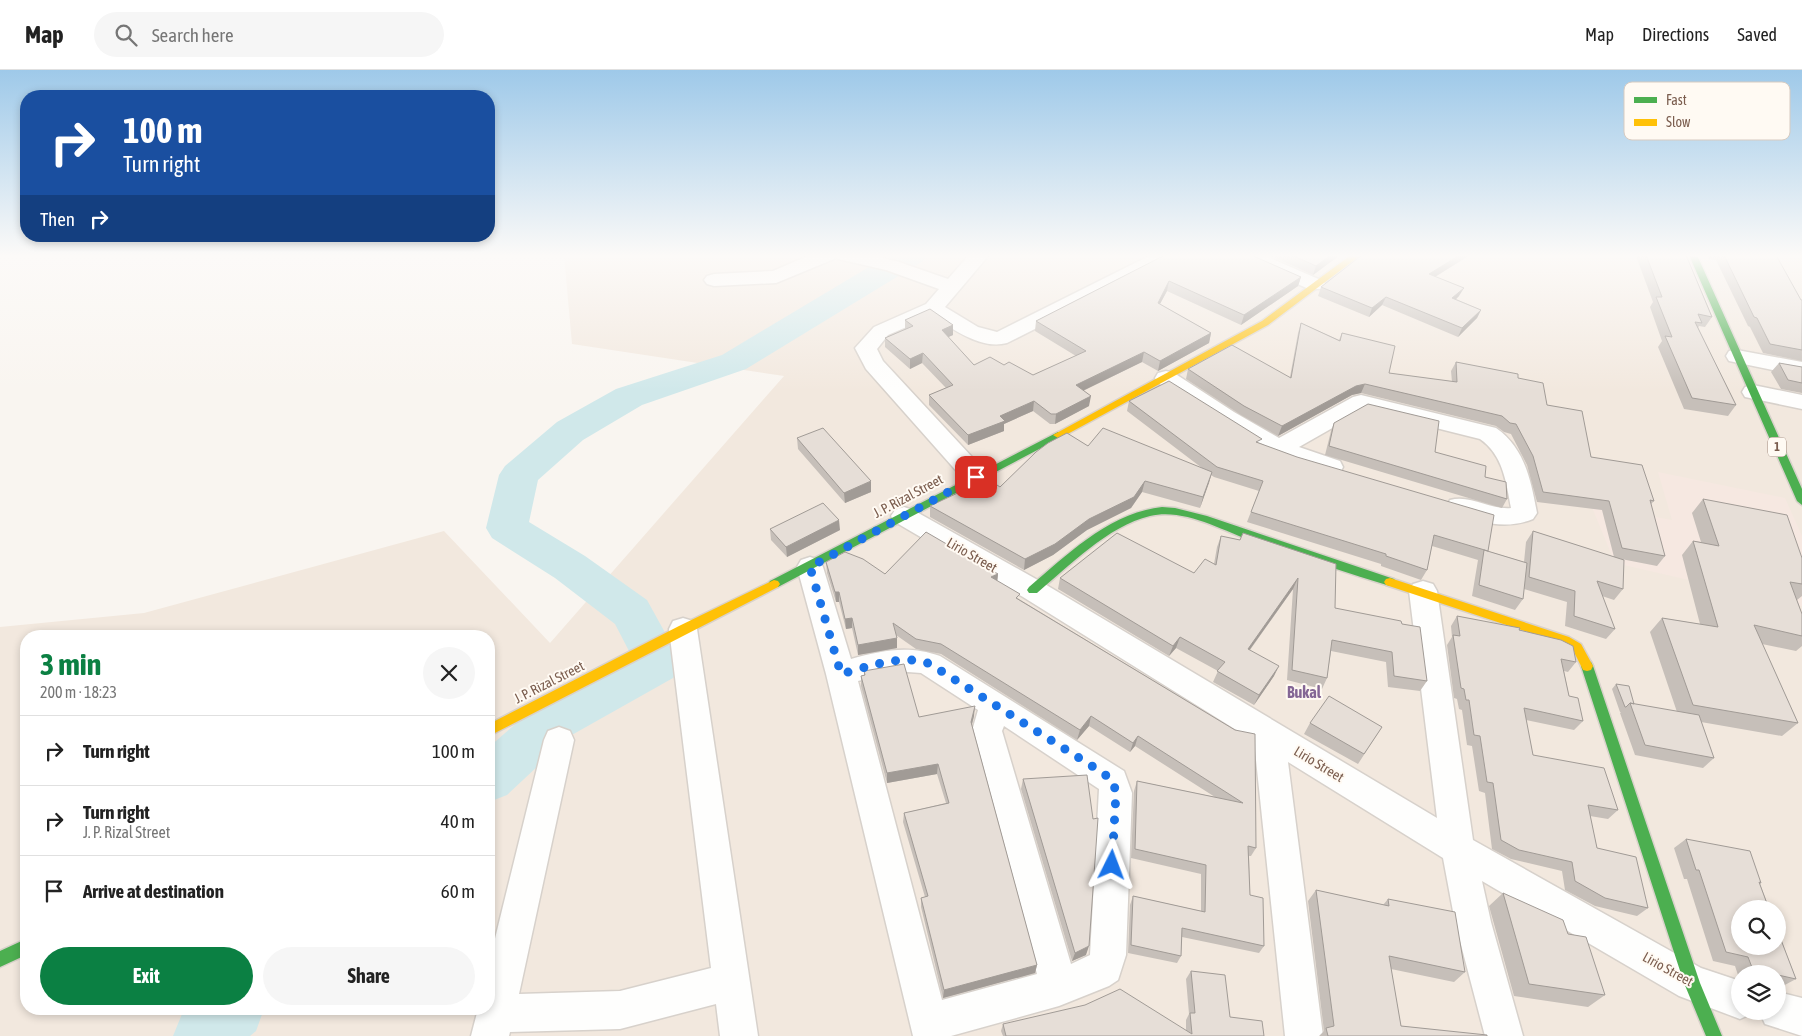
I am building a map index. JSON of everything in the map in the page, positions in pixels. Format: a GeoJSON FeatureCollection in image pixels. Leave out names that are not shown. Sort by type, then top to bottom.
{"type":"FeatureCollection","features":[{"type":"Feature","properties":{"kind":"main road","name":"J. P. Rizal Street"},"geometry":{"type":"LineString","coordinates":[[495,727],[683,629],[810,567],[976,477],[1166,378],[1265,323],[1297,300]]}},
{"type":"Feature","properties":{"kind":"main road","name":"1"},"geometry":{"type":"LineString","coordinates":[[1712,300],[1802,501]]}},
{"type":"Feature","properties":{"kind":"main road"},"geometry":{"type":"LineString","coordinates":[[1033,590],[1065,562],[1132,518],[1162,510],[1197,518],[1424,591],[1565,640],[1577,647],[1584,658],[1692,983],[1714,1036]]}},
{"type":"Feature","properties":{"kind":"main road"},"geometry":{"type":"LineString","coordinates":[[0,959],[20,950]]}},
{"type":"Feature","properties":{"kind":"street"},"geometry":{"type":"LineString","coordinates":[[940,300],[933,308],[881,331],[866,348],[874,364],[976,477]]}},
{"type":"Feature","properties":{"kind":"street"},"geometry":{"type":"LineString","coordinates":[[933,308],[971,332],[1000,339],[1078,300]]}},
{"type":"Feature","properties":{"kind":"street"},"geometry":{"type":"LineString","coordinates":[[1737,356],[1802,368]]}},
{"type":"Feature","properties":{"kind":"street"},"geometry":{"type":"LineString","coordinates":[[1166,378],[1248,433],[1277,449],[1350,473]]}},
{"type":"Feature","properties":{"kind":"street"},"geometry":{"type":"LineString","coordinates":[[1753,392],[1802,402]]}},
{"type":"Feature","properties":{"kind":"street"},"geometry":{"type":"LineString","coordinates":[[1277,449],[1361,402],[1478,431],[1499,440],[1504,446],[1518,479],[1524,513],[1515,518],[1503,519],[1436,499]]}},
{"type":"Feature","properties":{"kind":"street","name":"Lirio Street"},"geometry":{"type":"LineString","coordinates":[[904,516],[1033,590],[1458,849],[1692,983],[1731,997]]}},
{"type":"Feature","properties":{"kind":"street"},"geometry":{"type":"LineString","coordinates":[[810,567],[841,674],[930,1029],[1059,987],[1096,973],[1104,967],[1106,961],[1116,793],[1113,781],[930,664],[919,659],[906,659],[841,674]]}},
{"type":"Feature","properties":{"kind":"street"},"geometry":{"type":"LineString","coordinates":[[1424,591],[1458,849],[1473,922],[1504,1036]]}},
{"type":"Feature","properties":{"kind":"street"},"geometry":{"type":"LineString","coordinates":[[683,629],[739,1036]]}},
{"type":"Feature","properties":{"kind":"street"},"geometry":{"type":"LineString","coordinates":[[995,705],[987,730],[1059,987]]}},
{"type":"Feature","properties":{"kind":"street"},"geometry":{"type":"LineString","coordinates":[[1268,734],[1304,1036]]}},
{"type":"Feature","properties":{"kind":"street"},"geometry":{"type":"LineString","coordinates":[[559,740],[493,1024],[620,1010],[732,981]]}},
{"type":"Feature","properties":{"kind":"street"},"geometry":{"type":"LineString","coordinates":[[1786,1013],[1802,1016]]}},
{"type":"Feature","properties":{"kind":"shaded area"},"geometry":{"type":"Polygon","coordinates":[[[568,300],[1802,300],[1802,1036],[0,1036],[0,627],[144,613],[444,531],[550,643],[784,376],[572,344],[568,300]]]}},
{"type":"Feature","properties":{"kind":"shaded area"},"geometry":{"type":"Polygon","coordinates":[[[1658,472],[1785,498],[1802,536],[1802,606],[1615,563],[1591,505],[1672,520],[1658,472]]]}},
{"type":"Feature","properties":{"kind":"building"},"geometry":{"type":"Polygon","coordinates":[[[1077,300],[1159,300],[1158,303],[1211,333],[1160,361],[1144,352],[1076,385],[1091,396],[1056,414],[1051,414],[1034,401],[1000,416],[1005,421],[968,435],[929,395],[953,385],[923,353],[910,359],[885,338],[913,326],[905,320],[930,309],[953,325],[942,330],[974,365],[990,357],[1004,365],[1009,362],[1033,375],[1086,351],[1036,321],[1077,300]]]}},
{"type":"Feature","properties":{"kind":"building"},"geometry":{"type":"Polygon","coordinates":[[[1211,300],[1266,300],[1244,315],[1211,300]]]}},
{"type":"Feature","properties":{"kind":"building"},"geometry":{"type":"Polygon","coordinates":[[[1353,300],[1382,300],[1372,308],[1353,300]]]}},
{"type":"Feature","properties":{"kind":"building"},"geometry":{"type":"Polygon","coordinates":[[[1394,300],[1457,300],[1481,310],[1462,328],[1394,300]]]}},
{"type":"Feature","properties":{"kind":"building"},"geometry":{"type":"Polygon","coordinates":[[[1657,300],[1705,300],[1712,317],[1698,314],[1702,323],[1695,322],[1736,405],[1692,398],[1665,336],[1672,337],[1657,300]]]}},
{"type":"Feature","properties":{"kind":"building"},"geometry":{"type":"Polygon","coordinates":[[[1746,300],[1802,300],[1802,350],[1770,344],[1757,318],[1754,317],[1746,300]]]}},
{"type":"Feature","properties":{"kind":"building"},"geometry":{"type":"Polygon","coordinates":[[[1301,323],[1340,341],[1342,333],[1395,346],[1389,373],[1457,382],[1456,362],[1518,374],[1518,378],[1543,383],[1547,405],[1582,411],[1591,457],[1642,465],[1654,501],[1650,500],[1665,556],[1622,548],[1609,501],[1543,492],[1533,456],[1516,424],[1510,423],[1502,416],[1365,384],[1356,386],[1282,426],[1244,406],[1188,369],[1232,345],[1291,378],[1301,323]]]}},
{"type":"Feature","properties":{"kind":"building"},"geometry":{"type":"Polygon","coordinates":[[[1779,363],[1802,367],[1802,383],[1788,380],[1779,363]]]}},
{"type":"Feature","properties":{"kind":"building"},"geometry":{"type":"Polygon","coordinates":[[[1169,381],[1262,439],[1256,442],[1297,457],[1494,515],[1488,551],[1434,535],[1427,570],[1386,556],[1386,554],[1251,512],[1263,481],[1217,467],[1129,401],[1169,381]]]}},
{"type":"Feature","properties":{"kind":"building"},"geometry":{"type":"Polygon","coordinates":[[[1368,404],[1439,421],[1435,452],[1486,466],[1485,477],[1506,482],[1507,499],[1329,446],[1334,423],[1368,404]]]}},
{"type":"Feature","properties":{"kind":"building"},"geometry":{"type":"Polygon","coordinates":[[[823,428],[871,481],[844,493],[797,438],[823,428]]]}},
{"type":"Feature","properties":{"kind":"building"},"geometry":{"type":"Polygon","coordinates":[[[1103,428],[1212,472],[1203,497],[1145,481],[1134,497],[1089,519],[1055,544],[1025,559],[930,506],[964,490],[969,493],[988,479],[1000,487],[1048,443],[1067,433],[1088,446],[1103,428]]]}},
{"type":"Feature","properties":{"kind":"building"},"geometry":{"type":"Polygon","coordinates":[[[1703,499],[1787,515],[1802,558],[1802,584],[1790,582],[1802,614],[1802,636],[1754,625],[1798,723],[1693,705],[1662,618],[1718,627],[1693,541],[1719,546],[1703,499]]]}},
{"type":"Feature","properties":{"kind":"building"},"geometry":{"type":"Polygon","coordinates":[[[823,503],[839,520],[786,547],[770,529],[823,503]]]}},
{"type":"Feature","properties":{"kind":"building"},"geometry":{"type":"Polygon","coordinates":[[[1533,531],[1624,560],[1623,589],[1597,581],[1615,629],[1574,616],[1575,591],[1529,577],[1533,531]]]}},
{"type":"Feature","properties":{"kind":"building"},"geometry":{"type":"Polygon","coordinates":[[[926,532],[998,574],[991,577],[1020,594],[1016,598],[1235,730],[1255,734],[1256,848],[1248,846],[1250,895],[1263,898],[1264,946],[1182,928],[1181,956],[1131,945],[1133,896],[1205,912],[1206,865],[1135,849],[1137,781],[1243,803],[1138,736],[1133,743],[1091,716],[1080,730],[941,644],[916,639],[893,623],[897,638],[858,645],[852,618],[845,619],[839,592],[835,592],[826,562],[845,552],[863,559],[885,574],[926,532]]]}},
{"type":"Feature","properties":{"kind":"building"},"geometry":{"type":"Polygon","coordinates":[[[1117,533],[1194,573],[1205,559],[1216,565],[1221,536],[1240,540],[1243,533],[1336,564],[1335,608],[1401,621],[1402,624],[1420,627],[1427,681],[1394,676],[1392,652],[1332,640],[1327,678],[1292,670],[1298,578],[1248,649],[1279,666],[1259,695],[1217,671],[1225,662],[1180,637],[1173,646],[1060,578],[1117,533]]]}},
{"type":"Feature","properties":{"kind":"building"},"geometry":{"type":"Polygon","coordinates":[[[1484,550],[1527,563],[1523,599],[1479,585],[1484,550]]]}},
{"type":"Feature","properties":{"kind":"building"},"geometry":{"type":"Polygon","coordinates":[[[1457,616],[1520,628],[1519,630],[1561,640],[1573,646],[1576,662],[1561,659],[1569,696],[1578,698],[1583,721],[1524,708],[1533,755],[1604,768],[1618,810],[1588,805],[1597,848],[1636,857],[1648,908],[1605,898],[1575,881],[1572,862],[1519,850],[1501,840],[1493,783],[1487,782],[1480,736],[1474,735],[1469,700],[1466,700],[1464,689],[1461,688],[1453,635],[1460,636],[1457,616]]]}},
{"type":"Feature","properties":{"kind":"building"},"geometry":{"type":"Polygon","coordinates":[[[904,664],[919,717],[975,706],[971,722],[1037,965],[944,990],[921,898],[928,896],[904,813],[949,803],[938,764],[887,773],[861,676],[865,675],[864,671],[904,664]]]}},
{"type":"Feature","properties":{"kind":"building"},"geometry":{"type":"Polygon","coordinates":[[[1616,684],[1629,686],[1634,704],[1630,703],[1625,707],[1616,684]]]}},
{"type":"Feature","properties":{"kind":"building"},"geometry":{"type":"Polygon","coordinates":[[[1329,696],[1382,727],[1364,754],[1310,723],[1329,696]]]}},
{"type":"Feature","properties":{"kind":"building"},"geometry":{"type":"Polygon","coordinates":[[[1630,703],[1699,715],[1714,758],[1645,745],[1630,703]]]}},
{"type":"Feature","properties":{"kind":"building"},"geometry":{"type":"Polygon","coordinates":[[[1087,775],[1093,819],[1098,818],[1089,946],[1075,953],[1023,779],[1087,775]]]}},
{"type":"Feature","properties":{"kind":"building"},"geometry":{"type":"Polygon","coordinates":[[[1686,839],[1750,851],[1766,900],[1731,900],[1731,953],[1726,952],[1699,870],[1696,870],[1686,839]]]}},
{"type":"Feature","properties":{"kind":"building"},"geometry":{"type":"Polygon","coordinates":[[[1316,890],[1389,906],[1388,899],[1455,912],[1465,972],[1389,956],[1401,1026],[1487,1036],[1328,1036],[1326,1028],[1334,1026],[1316,890]]]}},
{"type":"Feature","properties":{"kind":"building"},"geometry":{"type":"Polygon","coordinates":[[[1503,893],[1563,920],[1568,934],[1586,937],[1605,995],[1529,984],[1503,893]]]}},
{"type":"Feature","properties":{"kind":"building"},"geometry":{"type":"Polygon","coordinates":[[[1786,953],[1796,979],[1786,977],[1786,965],[1751,965],[1748,957],[1739,955],[1786,955],[1786,953]]]}},
{"type":"Feature","properties":{"kind":"building"},"geometry":{"type":"Polygon","coordinates":[[[1191,971],[1225,975],[1230,1017],[1262,1021],[1264,1036],[1006,1036],[1003,1024],[1085,1005],[1120,989],[1192,1034],[1190,1013],[1195,1013],[1191,971]]]}},
{"type":"Feature","properties":{"kind":"waterway"},"geometry":{"type":"LineString","coordinates":[[645,638],[631,612],[570,567],[507,528],[519,475],[570,431],[629,397],[734,362],[837,300]]}},
{"type":"Feature","properties":{"kind":"waterway"},"geometry":{"type":"LineString","coordinates":[[495,774],[553,721],[656,665],[656,660]]}},
{"type":"Feature","properties":{"kind":"waterway"},"geometry":{"type":"LineString","coordinates":[[204,1036],[227,1015]]}},
{"type":"Feature","properties":{"kind":"traffic: fast"},"geometry":{"type":"LineString","coordinates":[[1713,300],[1802,501]]}},
{"type":"Feature","properties":{"kind":"traffic: fast"},"geometry":{"type":"LineString","coordinates":[[774,584],[1058,435]]}},
{"type":"Feature","properties":{"kind":"traffic: fast"},"geometry":{"type":"LineString","coordinates":[[1033,590],[1073,556],[1119,524],[1150,512],[1162,511],[1175,512],[1203,519],[1390,582]]}},
{"type":"Feature","properties":{"kind":"traffic: fast"},"geometry":{"type":"LineString","coordinates":[[1587,666],[1692,983],[1714,1036]]}},
{"type":"Feature","properties":{"kind":"traffic: fast"},"geometry":{"type":"LineString","coordinates":[[0,959],[20,950]]}},
{"type":"Feature","properties":{"kind":"traffic: slow"},"geometry":{"type":"LineString","coordinates":[[1058,435],[1265,323],[1296,300]]}},
{"type":"Feature","properties":{"kind":"traffic: slow"},"geometry":{"type":"LineString","coordinates":[[1390,582],[1565,640],[1577,647],[1587,666]]}},
{"type":"Feature","properties":{"kind":"traffic: slow"},"geometry":{"type":"LineString","coordinates":[[495,727],[774,584]]}},
{"type":"Feature","properties":{"kind":"district","name":"Bukal"},"geometry":{"type":"Point","coordinates":[1304,692]}},
{"type":"Feature","properties":{"kind":"route"},"geometry":{"type":"LineString","coordinates":[[976,477],[858,539],[810,567],[841,674],[906,659],[919,659],[930,664],[1103,773],[1113,781],[1116,793],[1112,865]]}}]}
